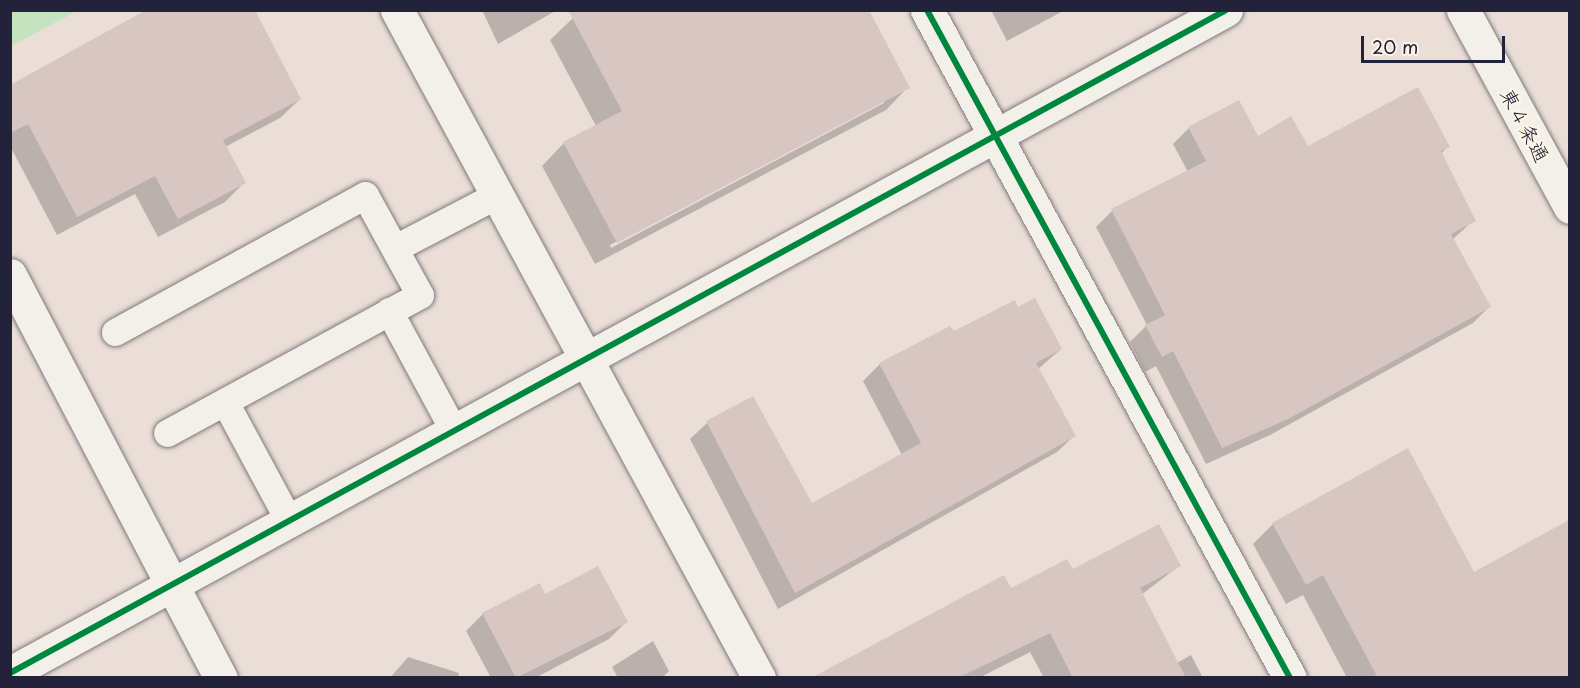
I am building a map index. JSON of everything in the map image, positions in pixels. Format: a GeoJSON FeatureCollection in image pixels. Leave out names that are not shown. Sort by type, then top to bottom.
{"type":"FeatureCollection","features":[{"type":"Feature","properties":{"kind":"street"},"geometry":{"type":"LineString","coordinates":[[397,10],[759,678]]}},
{"type":"Feature","properties":{"kind":"street"},"geometry":{"type":"LineString","coordinates":[[927,10],[1290,678]]}},
{"type":"Feature","properties":{"kind":"street"},"geometry":{"type":"LineString","coordinates":[[10,674],[1226,10]]}},
{"type":"Feature","properties":{"kind":"street","name":"東４条通"},"geometry":{"type":"LineString","coordinates":[[1463,10],[1569,207]]}},
{"type":"Feature","properties":{"kind":"street"},"geometry":{"type":"LineString","coordinates":[[10,275],[170,585],[221,678]]}},
{"type":"Feature","properties":{"kind":"lane"},"geometry":{"type":"LineString","coordinates":[[116,332],[365,195],[420,295],[167,433]]}},
{"type":"Feature","properties":{"kind":"lane"},"geometry":{"type":"LineString","coordinates":[[394,248],[497,195]]}},
{"type":"Feature","properties":{"kind":"lane"},"geometry":{"type":"LineString","coordinates":[[389,311],[454,431]]}},
{"type":"Feature","properties":{"kind":"lane"},"geometry":{"type":"LineString","coordinates":[[225,402],[289,521]]}},
{"type":"Feature","properties":{"kind":"green space"},"geometry":{"type":"Polygon","coordinates":[[[11,10],[77,10],[77,11],[11,46],[11,10]]]}},
{"type":"Feature","properties":{"kind":"building"},"geometry":{"type":"Polygon","coordinates":[[[146,10],[255,10],[301,99],[223,140],[246,183],[178,219],[155,176],[77,217],[28,124],[10,133],[10,85],[146,10]]]}},
{"type":"Feature","properties":{"kind":"building"},"geometry":{"type":"Polygon","coordinates":[[[568,10],[869,10],[910,88],[617,243],[563,142],[622,111],[568,10]]]}},
{"type":"Feature","properties":{"kind":"building"},"geometry":{"type":"Polygon","coordinates":[[[1418,87],[1450,147],[1441,151],[1476,221],[1451,234],[1491,307],[1288,419],[1222,448],[1173,351],[1162,357],[1145,325],[1165,315],[1111,209],[1206,161],[1188,127],[1239,100],[1258,136],[1291,116],[1308,146],[1418,87]]]}},
{"type":"Feature","properties":{"kind":"building"},"geometry":{"type":"Polygon","coordinates":[[[1035,298],[1062,349],[1036,363],[1076,436],[795,593],[706,421],[753,396],[812,503],[921,443],[879,363],[950,326],[954,331],[1015,300],[1018,307],[1035,298]]]}},
{"type":"Feature","properties":{"kind":"building"},"geometry":{"type":"Polygon","coordinates":[[[1408,448],[1474,572],[1569,520],[1569,678],[1378,678],[1323,575],[1306,585],[1272,523],[1408,448]]]}},
{"type":"Feature","properties":{"kind":"building"},"geometry":{"type":"Polygon","coordinates":[[[1159,524],[1181,566],[1140,588],[1186,678],[1073,678],[1050,633],[958,678],[811,678],[1004,575],[1011,588],[1067,559],[1073,569],[1159,524]]]}},
{"type":"Feature","properties":{"kind":"building"},"geometry":{"type":"Polygon","coordinates":[[[598,566],[628,622],[516,678],[482,613],[540,583],[545,594],[598,566]]]}},
{"type":"Feature","properties":{"kind":"cycle path"},"geometry":{"type":"LineString","coordinates":[[927,10],[1290,678]]}},
{"type":"Feature","properties":{"kind":"cycle path"},"geometry":{"type":"LineString","coordinates":[[10,673],[1226,10]]}}]}
